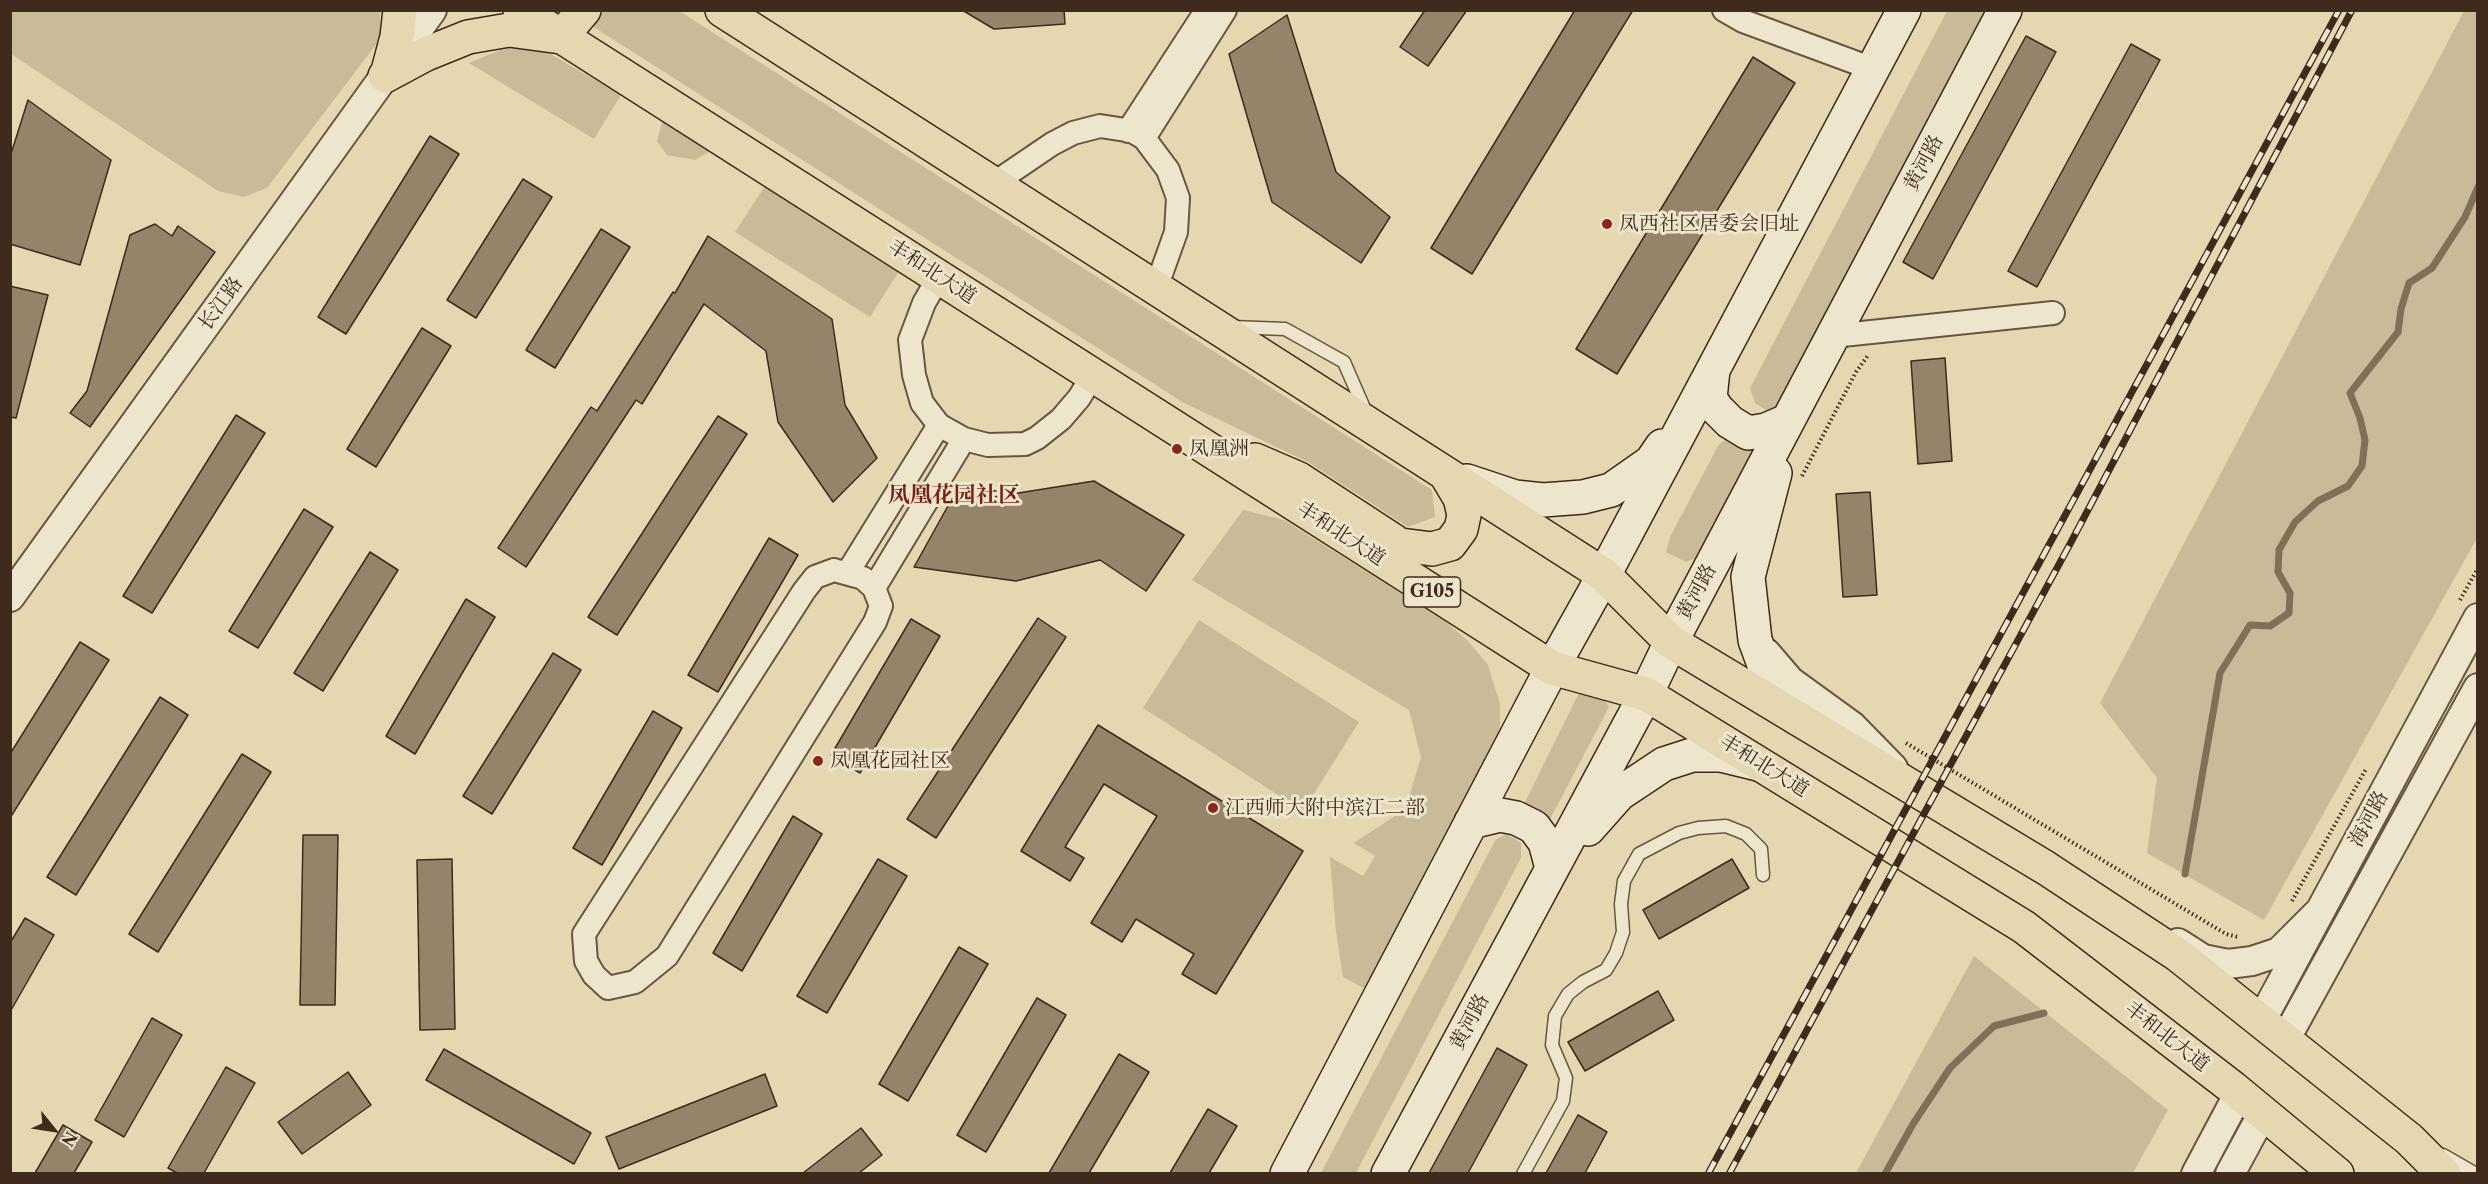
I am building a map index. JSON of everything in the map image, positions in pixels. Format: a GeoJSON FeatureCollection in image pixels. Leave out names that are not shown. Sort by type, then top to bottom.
{"type":"FeatureCollection","features":[{"type":"Feature","properties":{"kind":"highway"},"geometry":{"type":"LineString","coordinates":[[387,74],[397,38],[400,10]]}},
{"type":"Feature","properties":{"kind":"highway","name":"丰和北大道"},"geometry":{"type":"LineString","coordinates":[[520,10],[1170,425],[1557,659],[1646,694],[2024,927],[2251,1103],[2337,1173]]}},
{"type":"Feature","properties":{"kind":"highway"},"geometry":{"type":"LineString","coordinates":[[387,74],[426,54],[468,37],[509,30],[561,37],[584,10]]}},
{"type":"Feature","properties":{"kind":"highway"},"geometry":{"type":"LineString","coordinates":[[722,10],[1604,575],[1671,642],[2055,874],[2178,955],[2409,1139],[2444,1173]]}},
{"type":"Feature","properties":{"kind":"highway"},"geometry":{"type":"LineString","coordinates":[[1170,425],[1299,479],[1401,545],[1557,659]]}},
{"type":"Feature","properties":{"kind":"highway"},"geometry":{"type":"LineString","coordinates":[[1401,545],[1432,549],[1450,544],[1461,529],[1464,514],[1460,498],[1445,473]]}},
{"type":"Feature","properties":{"kind":"main road"},"geometry":{"type":"LineString","coordinates":[[1287,1173],[1557,659],[1604,575],[1904,10]]}},
{"type":"Feature","properties":{"kind":"main road","name":"黄河路"},"geometry":{"type":"LineString","coordinates":[[1388,1173],[1646,694],[1671,642],[2005,10]]}},
{"type":"Feature","properties":{"kind":"main road"},"geometry":{"type":"LineString","coordinates":[[1713,370],[1710,398],[1730,422],[1748,433],[1767,430],[1787,421]]}},
{"type":"Feature","properties":{"kind":"main road"},"geometry":{"type":"LineString","coordinates":[[1445,473],[1515,497],[1543,500],[1573,498],[1611,490],[1651,462],[1713,370]]}},
{"type":"Feature","properties":{"kind":"main road"},"geometry":{"type":"LineString","coordinates":[[1787,421],[1748,577],[1755,640],[1770,681],[1797,718]]}},
{"type":"Feature","properties":{"kind":"main road"},"geometry":{"type":"LineString","coordinates":[[1552,868],[1619,794],[1664,764],[1692,755],[1721,755],[1761,764]]}},
{"type":"Feature","properties":{"kind":"main road"},"geometry":{"type":"LineString","coordinates":[[1471,822],[1500,816],[1516,818],[1534,827],[1545,842],[1552,868]]}},
{"type":"Feature","properties":{"kind":"street","name":"长江路"},"geometry":{"type":"LineString","coordinates":[[10,597],[432,10]]}},
{"type":"Feature","properties":{"kind":"street"},"geometry":{"type":"LineString","coordinates":[[1136,134],[1206,10]]}},
{"type":"Feature","properties":{"kind":"street"},"geometry":{"type":"LineString","coordinates":[[1136,134],[1225,10]]}},
{"type":"Feature","properties":{"kind":"street"},"geometry":{"type":"LineString","coordinates":[[1724,10],[1743,21],[1873,69]]}},
{"type":"Feature","properties":{"kind":"street"},"geometry":{"type":"LineString","coordinates":[[993,184],[1052,144],[1073,133],[1100,126],[1136,134],[1168,170],[1178,198],[1176,232],[1156,288]]}},
{"type":"Feature","properties":{"kind":"street"},"geometry":{"type":"LineString","coordinates":[[939,277],[924,303],[910,340],[914,375],[922,403],[939,425],[964,439],[988,445],[1025,444],[1061,420],[1079,398],[1093,375]]}},
{"type":"Feature","properties":{"kind":"street"},"geometry":{"type":"LineString","coordinates":[[1833,336],[2053,313]]}},
{"type":"Feature","properties":{"kind":"street"},"geometry":{"type":"LineString","coordinates":[[848,572],[939,425]]}},
{"type":"Feature","properties":{"kind":"street"},"geometry":{"type":"LineString","coordinates":[[874,588],[964,439]]}},
{"type":"Feature","properties":{"kind":"street"},"geometry":{"type":"LineString","coordinates":[[834,570],[848,572],[863,578],[874,588],[881,606],[875,622],[667,956],[635,982],[608,988],[594,975],[586,961],[584,934],[804,591],[815,577],[834,570]]}},
{"type":"Feature","properties":{"kind":"street","name":"海河路"},"geometry":{"type":"LineString","coordinates":[[2273,1030],[2320,912],[2466,614]]}},
{"type":"Feature","properties":{"kind":"street"},"geometry":{"type":"LineString","coordinates":[[1755,640],[1790,681],[1852,726],[1896,771],[2107,892],[2203,960],[2228,964],[2252,961],[2279,952],[2320,912]]}},
{"type":"Feature","properties":{"kind":"street","name":"海河路"},"geometry":{"type":"LineString","coordinates":[[2273,1030],[2478,688]]}},
{"type":"Feature","properties":{"kind":"street"},"geometry":{"type":"LineString","coordinates":[[2196,1173],[2251,1103]]}},
{"type":"Feature","properties":{"kind":"street"},"geometry":{"type":"LineString","coordinates":[[2230,1173],[2251,1103]]}},
{"type":"Feature","properties":{"kind":"lane"},"geometry":{"type":"LineString","coordinates":[[1523,1173],[1563,1101],[1566,1078],[1552,1045],[1555,1016],[1568,994],[1606,970],[1616,953],[1623,932],[1621,904],[1624,881],[1639,854],[1679,833],[1726,826],[1746,834],[1761,849],[1763,875]]}},
{"type":"Feature","properties":{"kind":"lane"},"geometry":{"type":"LineString","coordinates":[[2409,1139],[2476,1173]]}},
{"type":"Feature","properties":{"kind":"path"},"geometry":{"type":"LineString","coordinates":[[1797,486],[1857,372],[1885,331]]}},
{"type":"Feature","properties":{"kind":"path"},"geometry":{"type":"LineString","coordinates":[[2466,614],[2478,568]]}},
{"type":"Feature","properties":{"kind":"path"},"geometry":{"type":"LineString","coordinates":[[1905,743],[2226,934],[2248,940]]}},
{"type":"Feature","properties":{"kind":"path"},"geometry":{"type":"LineString","coordinates":[[2289,907],[2369,763]]}},
{"type":"Feature","properties":{"kind":"shaded area"},"geometry":{"type":"Polygon","coordinates":[[[591,10],[679,11],[1432,490],[1435,517],[1408,527],[1308,462],[1184,403],[592,26],[589,14],[591,10]]]}},
{"type":"Feature","properties":{"kind":"shaded area"},"geometry":{"type":"Polygon","coordinates":[[[10,11],[380,11],[381,38],[267,188],[244,197],[218,191],[11,54],[10,11]]]}},
{"type":"Feature","properties":{"kind":"shaded area"},"geometry":{"type":"Polygon","coordinates":[[[1947,11],[1990,11],[1783,408],[1769,412],[1755,403],[1750,388],[1947,11]]]}},
{"type":"Feature","properties":{"kind":"shaded area"},"geometry":{"type":"Polygon","coordinates":[[[2464,11],[2478,11],[2477,538],[2264,920],[2147,853],[2157,778],[2100,703],[2464,11]]]}},
{"type":"Feature","properties":{"kind":"shaded area"},"geometry":{"type":"Polygon","coordinates":[[[522,45],[542,49],[621,95],[594,139],[469,63],[498,51],[522,45]]]}},
{"type":"Feature","properties":{"kind":"shaded area"},"geometry":{"type":"Polygon","coordinates":[[[663,119],[714,149],[695,160],[667,155],[657,141],[663,119]]]}},
{"type":"Feature","properties":{"kind":"shaded area"},"geometry":{"type":"Polygon","coordinates":[[[767,183],[901,268],[870,317],[735,232],[767,183]]]}},
{"type":"Feature","properties":{"kind":"shaded area"},"geometry":{"type":"Polygon","coordinates":[[[1729,435],[1752,448],[1754,460],[1699,557],[1686,562],[1666,552],[1670,537],[1718,446],[1729,435]]]}},
{"type":"Feature","properties":{"kind":"shaded area"},"geometry":{"type":"Polygon","coordinates":[[[1243,510],[1284,520],[1446,622],[1468,641],[1488,665],[1500,704],[1500,739],[1365,989],[1343,977],[1336,932],[1330,857],[1363,876],[1375,856],[1354,843],[1398,814],[1410,794],[1421,757],[1409,710],[1192,580],[1243,510]]]}},
{"type":"Feature","properties":{"kind":"shaded area"},"geometry":{"type":"Polygon","coordinates":[[[1199,620],[1359,722],[1303,811],[1143,708],[1199,620]]]}},
{"type":"Feature","properties":{"kind":"shaded area"},"geometry":{"type":"Polygon","coordinates":[[[1585,689],[1603,698],[1609,707],[1547,825],[1523,806],[1578,695],[1585,689]]]}},
{"type":"Feature","properties":{"kind":"shaded area"},"geometry":{"type":"Polygon","coordinates":[[[1507,834],[1521,843],[1521,858],[1356,1173],[1321,1173],[1496,839],[1507,834]]]}},
{"type":"Feature","properties":{"kind":"shaded area"},"geometry":{"type":"Polygon","coordinates":[[[1974,956],[2168,1110],[2133,1173],[1856,1173],[1974,956]]]}},
{"type":"Feature","properties":{"kind":"building"},"geometry":{"type":"Polygon","coordinates":[[[962,10],[1064,10],[1065,24],[994,29],[962,10]]]}},
{"type":"Feature","properties":{"kind":"building"},"geometry":{"type":"Polygon","coordinates":[[[1425,10],[1467,10],[1428,66],[1400,47],[1425,10]]]}},
{"type":"Feature","properties":{"kind":"building"},"geometry":{"type":"Polygon","coordinates":[[[1575,10],[1633,10],[1472,274],[1431,248],[1575,10]]]}},
{"type":"Feature","properties":{"kind":"building"},"geometry":{"type":"Polygon","coordinates":[[[1287,15],[1336,172],[1390,217],[1361,263],[1272,202],[1229,54],[1287,15]]]}},
{"type":"Feature","properties":{"kind":"building"},"geometry":{"type":"Polygon","coordinates":[[[2026,36],[2056,52],[1933,279],[1903,262],[2026,36]]]}},
{"type":"Feature","properties":{"kind":"building"},"geometry":{"type":"Polygon","coordinates":[[[2131,44],[2160,60],[2037,287],[2008,271],[2131,44]]]}},
{"type":"Feature","properties":{"kind":"building"},"geometry":{"type":"Polygon","coordinates":[[[1753,57],[1795,83],[1617,374],[1576,349],[1753,57]]]}},
{"type":"Feature","properties":{"kind":"building"},"geometry":{"type":"Polygon","coordinates":[[[28,100],[111,160],[80,265],[10,244],[10,157],[28,100]]]}},
{"type":"Feature","properties":{"kind":"building"},"geometry":{"type":"Polygon","coordinates":[[[430,136],[459,154],[346,334],[318,317],[430,136]]]}},
{"type":"Feature","properties":{"kind":"building"},"geometry":{"type":"Polygon","coordinates":[[[523,179],[552,197],[476,318],[447,300],[523,179]]]}},
{"type":"Feature","properties":{"kind":"building"},"geometry":{"type":"Polygon","coordinates":[[[155,224],[172,236],[178,226],[215,252],[90,427],[70,413],[87,391],[130,235],[155,224]]]}},
{"type":"Feature","properties":{"kind":"building"},"geometry":{"type":"Polygon","coordinates":[[[601,229],[630,247],[555,368],[526,350],[601,229]]]}},
{"type":"Feature","properties":{"kind":"building"},"geometry":{"type":"Polygon","coordinates":[[[708,236],[832,319],[845,405],[877,458],[833,502],[778,422],[766,351],[704,304],[642,404],[636,400],[526,567],[498,548],[591,407],[597,411],[673,292],[675,293],[708,236]]]}},
{"type":"Feature","properties":{"kind":"building"},"geometry":{"type":"Polygon","coordinates":[[[10,286],[48,295],[16,418],[10,417],[10,286]]]}},
{"type":"Feature","properties":{"kind":"building"},"geometry":{"type":"Polygon","coordinates":[[[422,328],[451,346],[376,467],[347,449],[422,328]]]}},
{"type":"Feature","properties":{"kind":"building"},"geometry":{"type":"Polygon","coordinates":[[[1945,358],[1952,461],[1918,464],[1911,361],[1945,358]]]}},
{"type":"Feature","properties":{"kind":"building"},"geometry":{"type":"Polygon","coordinates":[[[236,415],[265,433],[152,613],[123,596],[236,415]]]}},
{"type":"Feature","properties":{"kind":"building"},"geometry":{"type":"Polygon","coordinates":[[[718,416],[747,434],[617,635],[588,617],[718,416]]]}},
{"type":"Feature","properties":{"kind":"building"},"geometry":{"type":"Polygon","coordinates":[[[1094,481],[1184,535],[1146,591],[1100,560],[1016,581],[914,567],[949,504],[1094,481]]]}},
{"type":"Feature","properties":{"kind":"building"},"geometry":{"type":"Polygon","coordinates":[[[1870,492],[1877,595],[1843,597],[1836,494],[1870,492]]]}},
{"type":"Feature","properties":{"kind":"building"},"geometry":{"type":"Polygon","coordinates":[[[304,509],[333,527],[258,648],[229,631],[304,509]]]}},
{"type":"Feature","properties":{"kind":"building"},"geometry":{"type":"Polygon","coordinates":[[[769,538],[798,555],[718,692],[688,675],[769,538]]]}},
{"type":"Feature","properties":{"kind":"building"},"geometry":{"type":"Polygon","coordinates":[[[370,552],[398,570],[323,691],[294,673],[370,552]]]}},
{"type":"Feature","properties":{"kind":"building"},"geometry":{"type":"Polygon","coordinates":[[[466,599],[495,617],[415,754],[386,736],[466,599]]]}},
{"type":"Feature","properties":{"kind":"building"},"geometry":{"type":"Polygon","coordinates":[[[1038,618],[1066,637],[936,838],[907,819],[1038,618]]]}},
{"type":"Feature","properties":{"kind":"building"},"geometry":{"type":"Polygon","coordinates":[[[911,619],[940,636],[860,773],[831,755],[911,619]]]}},
{"type":"Feature","properties":{"kind":"building"},"geometry":{"type":"Polygon","coordinates":[[[80,642],[109,660],[10,818],[10,754],[80,642]]]}},
{"type":"Feature","properties":{"kind":"building"},"geometry":{"type":"Polygon","coordinates":[[[553,653],[581,670],[492,814],[463,796],[553,653]]]}},
{"type":"Feature","properties":{"kind":"building"},"geometry":{"type":"Polygon","coordinates":[[[160,697],[188,715],[76,895],[47,877],[160,697]]]}},
{"type":"Feature","properties":{"kind":"building"},"geometry":{"type":"Polygon","coordinates":[[[653,711],[682,728],[602,865],[573,848],[653,711]]]}},
{"type":"Feature","properties":{"kind":"building"},"geometry":{"type":"Polygon","coordinates":[[[1098,725],[1303,851],[1216,994],[1182,974],[1194,954],[1136,919],[1122,942],[1091,923],[1157,816],[1104,784],[1065,847],[1084,858],[1070,881],[1021,851],[1098,725]]]}},
{"type":"Feature","properties":{"kind":"building"},"geometry":{"type":"Polygon","coordinates":[[[242,754],[271,772],[158,952],[129,934],[242,754]]]}},
{"type":"Feature","properties":{"kind":"building"},"geometry":{"type":"Polygon","coordinates":[[[793,816],[822,834],[742,971],[713,953],[793,816]]]}},
{"type":"Feature","properties":{"kind":"building"},"geometry":{"type":"Polygon","coordinates":[[[303,835],[338,835],[335,1005],[300,1005],[303,835]]]}},
{"type":"Feature","properties":{"kind":"building"},"geometry":{"type":"Polygon","coordinates":[[[452,859],[455,1029],[420,1030],[417,860],[452,859]]]}},
{"type":"Feature","properties":{"kind":"building"},"geometry":{"type":"Polygon","coordinates":[[[878,859],[907,876],[827,1013],[797,996],[878,859]]]}},
{"type":"Feature","properties":{"kind":"building"},"geometry":{"type":"Polygon","coordinates":[[[1732,859],[1749,888],[1659,939],[1643,910],[1732,859]]]}},
{"type":"Feature","properties":{"kind":"building"},"geometry":{"type":"Polygon","coordinates":[[[25,918],[54,935],[10,1012],[10,943],[25,918]]]}},
{"type":"Feature","properties":{"kind":"building"},"geometry":{"type":"Polygon","coordinates":[[[959,947],[988,964],[908,1101],[879,1084],[959,947]]]}},
{"type":"Feature","properties":{"kind":"building"},"geometry":{"type":"Polygon","coordinates":[[[1658,991],[1674,1020],[1585,1071],[1568,1042],[1658,991]]]}},
{"type":"Feature","properties":{"kind":"building"},"geometry":{"type":"Polygon","coordinates":[[[1037,998],[1066,1015],[986,1152],[957,1135],[1037,998]]]}},
{"type":"Feature","properties":{"kind":"building"},"geometry":{"type":"Polygon","coordinates":[[[152,1018],[182,1035],[124,1137],[95,1120],[152,1018]]]}},
{"type":"Feature","properties":{"kind":"building"},"geometry":{"type":"Polygon","coordinates":[[[1497,1048],[1527,1065],[1468,1173],[1429,1173],[1497,1048]]]}},
{"type":"Feature","properties":{"kind":"building"},"geometry":{"type":"Polygon","coordinates":[[[444,1049],[591,1133],[574,1164],[426,1080],[444,1049]]]}},
{"type":"Feature","properties":{"kind":"building"},"geometry":{"type":"Polygon","coordinates":[[[1119,1054],[1149,1072],[1089,1173],[1049,1173],[1119,1054]]]}},
{"type":"Feature","properties":{"kind":"building"},"geometry":{"type":"Polygon","coordinates":[[[226,1067],[255,1083],[204,1173],[177,1173],[168,1168],[226,1067]]]}},
{"type":"Feature","properties":{"kind":"building"},"geometry":{"type":"Polygon","coordinates":[[[348,1072],[371,1105],[302,1154],[278,1122],[348,1072]]]}},
{"type":"Feature","properties":{"kind":"building"},"geometry":{"type":"Polygon","coordinates":[[[765,1074],[777,1106],[619,1169],[606,1137],[765,1074]]]}},
{"type":"Feature","properties":{"kind":"building"},"geometry":{"type":"Polygon","coordinates":[[[1208,1109],[1237,1126],[1209,1173],[1170,1173],[1208,1109]]]}},
{"type":"Feature","properties":{"kind":"building"},"geometry":{"type":"Polygon","coordinates":[[[1578,1115],[1607,1132],[1585,1173],[1546,1173],[1578,1115]]]}},
{"type":"Feature","properties":{"kind":"building"},"geometry":{"type":"Polygon","coordinates":[[[63,1125],[92,1142],[74,1173],[35,1173],[63,1125]]]}},
{"type":"Feature","properties":{"kind":"building"},"geometry":{"type":"Polygon","coordinates":[[[861,1128],[882,1155],[859,1173],[803,1173],[861,1128]]]}},
{"type":"Feature","properties":{"kind":"waterway"},"geometry":{"type":"LineString","coordinates":[[2185,874],[2220,673],[2250,625],[2270,626],[2289,613],[2290,593],[2278,572],[2279,550],[2295,522],[2318,501],[2348,486],[2362,466],[2365,440],[2360,418],[2350,393],[2398,332],[2401,309],[2409,283],[2432,268],[2465,217],[2478,187]]}},
{"type":"Feature","properties":{"kind":"waterway"},"geometry":{"type":"LineString","coordinates":[[1885,1174],[1913,1124],[1950,1068],[1994,1026],[2044,1013]]}},
{"type":"Feature","properties":{"kind":"railway"},"geometry":{"type":"LineString","coordinates":[[1708,1174],[2339,10]]}},
{"type":"Feature","properties":{"kind":"railway"},"geometry":{"type":"LineString","coordinates":[[1729,1174],[2070,544],[2352,10]]}},
{"type":"Feature","properties":{"kind":"place","name":"凤西社区居委会旧址"},"geometry":{"type":"Point","coordinates":[1607,224]}},
{"type":"Feature","properties":{"kind":"place","name":"凤凰洲"},"geometry":{"type":"Point","coordinates":[1177,449]}},
{"type":"Feature","properties":{"kind":"place","name":"凤凰花园社区"},"geometry":{"type":"Point","coordinates":[818,761]}},
{"type":"Feature","properties":{"kind":"place","name":"江西师大附中滨江二部"},"geometry":{"type":"Point","coordinates":[1213,808]}},
{"type":"Feature","properties":{"kind":"district","name":"凤凰花园社区"},"geometry":{"type":"Point","coordinates":[954,496]}}]}
